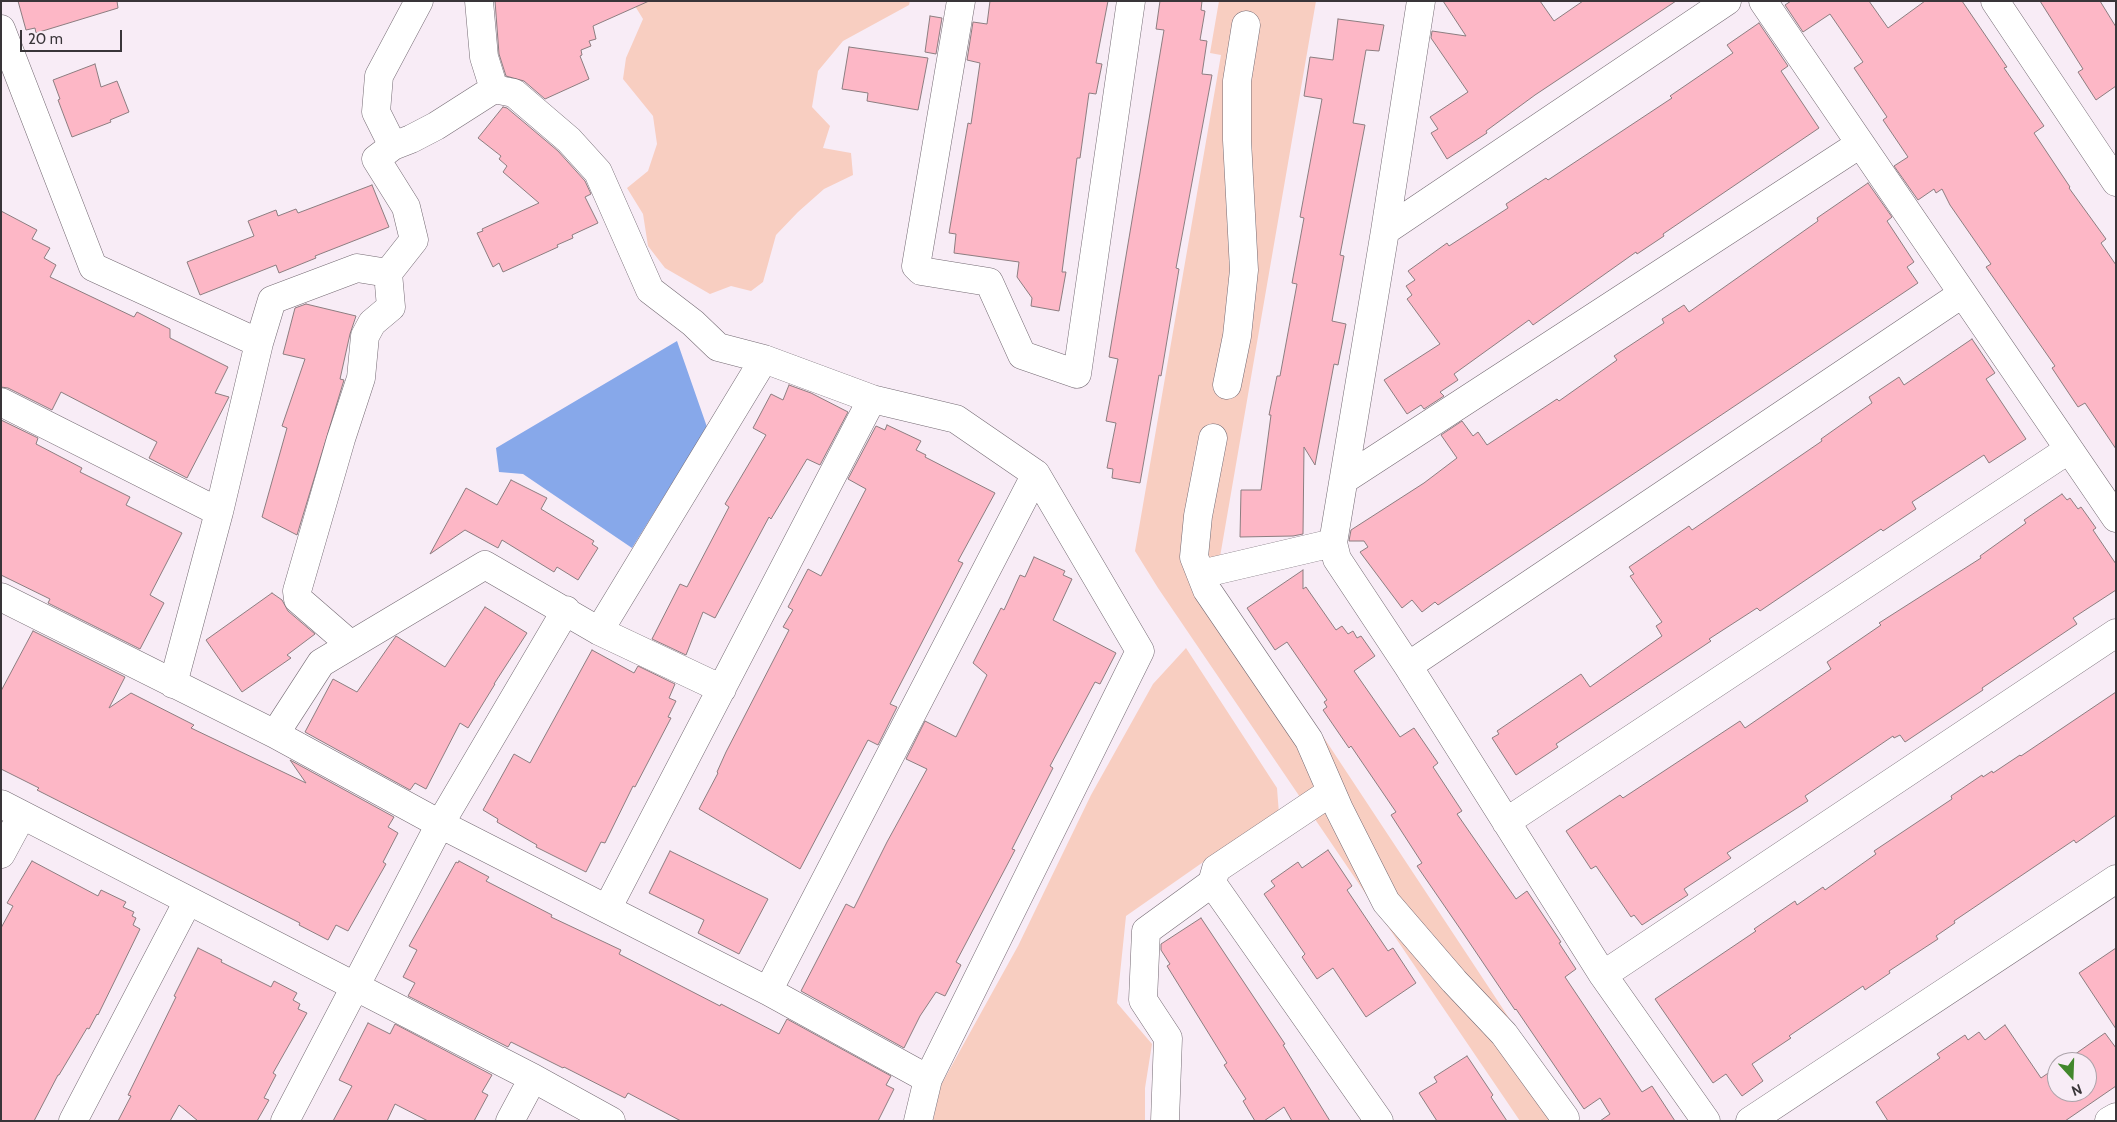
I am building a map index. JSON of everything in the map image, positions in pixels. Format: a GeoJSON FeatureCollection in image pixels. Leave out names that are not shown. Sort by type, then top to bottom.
{"type":"FeatureCollection","features":[{"type":"Feature","properties":{"kind":"street"},"geometry":{"type":"LineString","coordinates":[[393,146],[376,112],[379,76],[419,1]]}},
{"type":"Feature","properties":{"kind":"street"},"geometry":{"type":"LineString","coordinates":[[479,1],[484,57],[494,89]]}},
{"type":"Feature","properties":{"kind":"street"},"geometry":{"type":"LineString","coordinates":[[961,1],[916,266],[921,271],[989,282],[1022,355],[1076,374],[1131,1]]}},
{"type":"Feature","properties":{"kind":"street"},"geometry":{"type":"LineString","coordinates":[[1421,1],[1333,543],[1337,559],[1408,666],[1603,975],[1706,1121]]}},
{"type":"Feature","properties":{"kind":"street"},"geometry":{"type":"LineString","coordinates":[[1385,231],[1727,1]]}},
{"type":"Feature","properties":{"kind":"street"},"geometry":{"type":"LineString","coordinates":[[1763,1],[2116,518]]}},
{"type":"Feature","properties":{"kind":"street"},"geometry":{"type":"LineString","coordinates":[[1995,1],[2116,182]]}},
{"type":"Feature","properties":{"kind":"street"},"geometry":{"type":"LineString","coordinates":[[1227,385],[1237,336],[1244,270],[1237,140],[1237,81],[1246,25]]}},
{"type":"Feature","properties":{"kind":"street"},"geometry":{"type":"LineString","coordinates":[[3,45],[93,267],[259,343]]}},
{"type":"Feature","properties":{"kind":"street"},"geometry":{"type":"LineString","coordinates":[[350,645],[298,599],[297,591],[341,439],[361,378],[365,336],[372,323],[391,307],[388,273],[414,240],[406,207],[376,159],[393,146],[436,126],[494,89],[514,93],[569,140],[598,172],[650,290],[694,323],[718,347],[764,359],[872,399],[956,419],[1036,474],[1140,651],[928,1079],[918,1121]]}},
{"type":"Feature","properties":{"kind":"street"},"geometry":{"type":"LineString","coordinates":[[1344,479],[1860,144]]}},
{"type":"Feature","properties":{"kind":"street"},"geometry":{"type":"LineString","coordinates":[[173,684],[219,512],[259,343],[272,300],[356,268],[388,273]]}},
{"type":"Feature","properties":{"kind":"street"},"geometry":{"type":"LineString","coordinates":[[1408,666],[1962,294]]}},
{"type":"Feature","properties":{"kind":"street"},"geometry":{"type":"LineString","coordinates":[[599,631],[764,359]]}},
{"type":"Feature","properties":{"kind":"street"},"geometry":{"type":"LineString","coordinates":[[607,909],[872,399]]}},
{"type":"Feature","properties":{"kind":"street"},"geometry":{"type":"LineString","coordinates":[[1,402],[219,512]]}},
{"type":"Feature","properties":{"kind":"street"},"geometry":{"type":"LineString","coordinates":[[1213,438],[1198,516],[1194,557],[1207,590],[1309,740],[1365,864],[1386,902],[1454,981],[1504,1034],[1565,1118]]}},
{"type":"Feature","properties":{"kind":"street"},"geometry":{"type":"LineString","coordinates":[[1506,822],[2068,450]]}},
{"type":"Feature","properties":{"kind":"street"},"geometry":{"type":"LineString","coordinates":[[768,991],[1036,474]]}},
{"type":"Feature","properties":{"kind":"street"},"geometry":{"type":"LineString","coordinates":[[1201,574],[1333,543]]}},
{"type":"Feature","properties":{"kind":"street"},"geometry":{"type":"LineString","coordinates":[[275,734],[321,663],[485,565],[566,610],[599,631],[722,689]]}},
{"type":"Feature","properties":{"kind":"street"},"geometry":{"type":"LineString","coordinates":[[1,597],[275,734],[440,824],[768,991],[928,1079]]}},
{"type":"Feature","properties":{"kind":"street"},"geometry":{"type":"LineString","coordinates":[[285,1121],[440,824],[566,610]]}},
{"type":"Feature","properties":{"kind":"street"},"geometry":{"type":"LineString","coordinates":[[1603,975],[2116,633]]}},
{"type":"Feature","properties":{"kind":"street"},"geometry":{"type":"LineString","coordinates":[[1165,1121],[1168,1038],[1143,1000],[1146,931],[1212,883],[1216,869],[1331,792]]}},
{"type":"Feature","properties":{"kind":"street"},"geometry":{"type":"LineString","coordinates":[[1,854],[12,809],[533,1078],[611,1121]]}},
{"type":"Feature","properties":{"kind":"street"},"geometry":{"type":"LineString","coordinates":[[1750,1121],[2116,879]]}},
{"type":"Feature","properties":{"kind":"street"},"geometry":{"type":"LineString","coordinates":[[1212,883],[1379,1121]]}},
{"type":"Feature","properties":{"kind":"street"},"geometry":{"type":"LineString","coordinates":[[73,1121],[188,901]]}},
{"type":"Feature","properties":{"kind":"street"},"geometry":{"type":"LineString","coordinates":[[510,1121],[533,1078]]}},
{"type":"Feature","properties":{"kind":"street"},"geometry":{"type":"LineString","coordinates":[[2109,1121],[2116,1116]]}},
{"type":"Feature","properties":{"kind":"shaded area"},"geometry":{"type":"Polygon","coordinates":[[[632,1],[910,1],[909,5],[843,41],[818,71],[812,107],[830,126],[823,148],[851,153],[853,175],[824,189],[776,235],[763,282],[751,291],[731,286],[710,294],[665,268],[648,246],[643,214],[627,188],[648,171],[657,144],[653,116],[623,79],[626,58],[643,19],[632,1]]]}},
{"type":"Feature","properties":{"kind":"shaded area"},"geometry":{"type":"Polygon","coordinates":[[[1219,1],[1316,1],[1216,580],[1301,703],[1577,1121],[1520,1121],[1158,588],[1135,551],[1221,55],[1210,53],[1219,1]]]}},
{"type":"Feature","properties":{"kind":"shaded area"},"geometry":{"type":"Polygon","coordinates":[[[1186,648],[1277,788],[1279,814],[1219,851],[1126,916],[1117,1003],[1152,1044],[1145,1088],[1145,1121],[933,1121],[941,1085],[1018,946],[1091,795],[1153,684],[1186,648]]]}},
{"type":"Feature","properties":{"kind":"water"},"geometry":{"type":"Polygon","coordinates":[[[677,341],[707,427],[632,548],[523,474],[499,472],[496,448],[677,341]]]}},
{"type":"Feature","properties":{"kind":"building"},"geometry":{"type":"Polygon","coordinates":[[[18,1],[117,1],[118,8],[36,33],[35,28],[26,30],[18,1]]]}},
{"type":"Feature","properties":{"kind":"building"},"geometry":{"type":"Polygon","coordinates":[[[495,1],[649,1],[593,26],[596,39],[589,41],[591,46],[581,50],[582,55],[580,56],[589,79],[545,99],[524,81],[506,76],[499,54],[495,1]]]}},
{"type":"Feature","properties":{"kind":"building"},"geometry":{"type":"Polygon","coordinates":[[[990,1],[1108,1],[1096,63],[1102,64],[1096,94],[1089,93],[1080,158],[1077,158],[1062,272],[1066,272],[1059,311],[1031,306],[1032,298],[1017,277],[1019,262],[954,253],[956,234],[949,233],[968,123],[971,124],[980,63],[967,60],[973,22],[987,24],[990,1]]]}},
{"type":"Feature","properties":{"kind":"building"},"geometry":{"type":"Polygon","coordinates":[[[1160,1],[1202,1],[1201,10],[1205,11],[1200,40],[1207,41],[1202,74],[1212,75],[1176,268],[1179,269],[1161,376],[1159,375],[1140,483],[1112,478],[1113,469],[1107,468],[1116,423],[1106,421],[1118,359],[1109,357],[1164,30],[1156,29],[1160,1]]]}},
{"type":"Feature","properties":{"kind":"building"},"geometry":{"type":"Polygon","coordinates":[[[1443,1],[1540,1],[1554,21],[1583,1],[1676,1],[1535,95],[1486,131],[1487,133],[1447,159],[1431,133],[1438,129],[1430,117],[1468,92],[1431,38],[1432,31],[1466,36],[1443,1]]]}},
{"type":"Feature","properties":{"kind":"building"},"geometry":{"type":"Polygon","coordinates":[[[1791,1],[1869,1],[1888,28],[1925,1],[1962,1],[2007,67],[2004,68],[2044,126],[2034,133],[2069,188],[2106,239],[2101,243],[2116,265],[2116,449],[2085,403],[2078,407],[2052,368],[2055,366],[1986,267],[1991,264],[1950,205],[1942,189],[1936,193],[1934,189],[1918,200],[1894,166],[1908,157],[1883,120],[1887,117],[1854,68],[1863,62],[1830,14],[1803,32],[1785,5],[1791,1]]]}},
{"type":"Feature","properties":{"kind":"building"},"geometry":{"type":"Polygon","coordinates":[[[2040,1],[2100,1],[2116,27],[2116,86],[2096,100],[2078,72],[2083,69],[2040,1]]]}},
{"type":"Feature","properties":{"kind":"building"},"geometry":{"type":"Polygon","coordinates":[[[930,16],[942,18],[936,54],[925,52],[930,16]]]}},
{"type":"Feature","properties":{"kind":"building"},"geometry":{"type":"Polygon","coordinates":[[[1338,19],[1384,25],[1379,51],[1366,50],[1353,123],[1365,125],[1340,255],[1344,256],[1332,321],[1346,324],[1338,365],[1334,364],[1315,465],[1304,447],[1303,534],[1293,536],[1240,537],[1241,490],[1261,490],[1271,415],[1269,415],[1277,376],[1280,376],[1297,284],[1292,283],[1304,218],[1300,217],[1322,99],[1304,96],[1310,57],[1333,60],[1338,19]]]}},
{"type":"Feature","properties":{"kind":"building"},"geometry":{"type":"Polygon","coordinates":[[[1759,23],[1788,66],[1781,71],[1819,128],[1663,234],[1664,236],[1637,254],[1636,252],[1533,325],[1529,320],[1454,374],[1458,380],[1440,392],[1444,396],[1424,409],[1421,405],[1407,414],[1384,380],[1440,344],[1407,299],[1412,295],[1406,286],[1415,280],[1408,271],[1447,243],[1449,246],[1508,208],[1506,204],[1546,178],[1548,180],[1672,98],[1670,96],[1733,53],[1727,45],[1759,23]]]}},
{"type":"Feature","properties":{"kind":"building"},"geometry":{"type":"Polygon","coordinates":[[[849,47],[928,58],[918,110],[867,101],[868,93],[842,89],[849,47]]]}},
{"type":"Feature","properties":{"kind":"building"},"geometry":{"type":"Polygon","coordinates":[[[95,64],[101,87],[117,81],[129,112],[110,120],[111,122],[72,137],[58,100],[60,99],[53,80],[95,64]]]}},
{"type":"Feature","properties":{"kind":"building"},"geometry":{"type":"Polygon","coordinates":[[[503,107],[507,108],[558,151],[585,181],[591,194],[585,197],[598,223],[572,235],[573,238],[557,245],[558,247],[503,272],[499,263],[493,267],[477,233],[539,203],[503,172],[507,166],[499,159],[501,156],[478,138],[503,107]]]}},
{"type":"Feature","properties":{"kind":"building"},"geometry":{"type":"Polygon","coordinates":[[[1868,183],[1892,217],[1887,221],[1914,262],[1907,267],[1918,283],[1438,605],[1435,602],[1422,612],[1412,600],[1402,608],[1360,552],[1368,547],[1364,541],[1349,541],[1351,530],[1424,483],[1457,458],[1441,435],[1462,421],[1473,436],[1478,432],[1487,445],[1557,399],[1559,401],[1617,360],[1614,356],[1664,323],[1662,319],[1684,305],[1689,312],[1818,221],[1817,218],[1868,183]]]}},
{"type":"Feature","properties":{"kind":"building"},"geometry":{"type":"Polygon","coordinates":[[[372,185],[389,227],[315,256],[316,258],[279,273],[276,265],[200,295],[187,262],[254,236],[248,221],[276,210],[278,216],[296,209],[298,213],[372,185]]]}},
{"type":"Feature","properties":{"kind":"building"},"geometry":{"type":"Polygon","coordinates":[[[1,211],[37,230],[32,239],[50,248],[44,258],[56,265],[50,277],[134,317],[137,312],[170,329],[170,338],[228,367],[215,393],[229,397],[187,478],[149,458],[157,442],[61,392],[52,410],[8,388],[1,387],[1,211]]]}},
{"type":"Feature","properties":{"kind":"building"},"geometry":{"type":"Polygon","coordinates":[[[306,304],[356,316],[340,379],[344,380],[297,535],[262,517],[287,428],[282,426],[305,359],[283,354],[295,308],[306,304]]]}},
{"type":"Feature","properties":{"kind":"building"},"geometry":{"type":"Polygon","coordinates":[[[1972,339],[1995,373],[1986,379],[2026,439],[1989,463],[1984,455],[1912,502],[1916,509],[1883,531],[1881,529],[1760,611],[1757,608],[1709,639],[1711,641],[1556,744],[1558,747],[1516,775],[1492,738],[1499,734],[1497,731],[1581,674],[1590,687],[1662,636],[1656,626],[1662,622],[1630,576],[1634,574],[1629,567],[1689,526],[1692,530],[1822,441],[1821,439],[1872,403],[1869,397],[1899,377],[1904,385],[1972,339]]]}},
{"type":"Feature","properties":{"kind":"building"},"geometry":{"type":"Polygon","coordinates":[[[789,385],[811,393],[848,412],[820,465],[807,459],[771,519],[769,517],[715,618],[703,612],[686,655],[652,639],[680,584],[687,587],[729,507],[725,504],[766,435],[753,428],[771,394],[783,400],[789,385]]]}},
{"type":"Feature","properties":{"kind":"building"},"geometry":{"type":"Polygon","coordinates":[[[1,420],[38,438],[36,444],[82,468],[80,472],[130,497],[126,505],[182,533],[150,595],[164,603],[140,649],[48,603],[50,599],[1,575],[1,420]]]}},
{"type":"Feature","properties":{"kind":"building"},"geometry":{"type":"Polygon","coordinates":[[[887,425],[921,441],[916,450],[926,455],[925,457],[995,493],[958,561],[963,563],[890,704],[897,707],[878,745],[868,740],[800,869],[699,809],[789,630],[783,627],[793,610],[788,607],[808,569],[821,576],[866,489],[848,479],[876,426],[885,430],[887,425]]]}},
{"type":"Feature","properties":{"kind":"building"},"geometry":{"type":"Polygon","coordinates":[[[511,480],[547,498],[541,509],[594,541],[592,544],[598,548],[578,580],[557,567],[554,572],[502,540],[498,548],[465,530],[430,554],[466,488],[497,505],[511,480]]]}},
{"type":"Feature","properties":{"kind":"building"},"geometry":{"type":"Polygon","coordinates":[[[2062,494],[2067,500],[2070,498],[2078,509],[2081,507],[2096,528],[2093,530],[2116,564],[2116,590],[2073,618],[2077,624],[1905,742],[1900,735],[1894,738],[1893,736],[1805,796],[1808,801],[1727,853],[1731,858],[1684,889],[1688,895],[1642,925],[1634,915],[1631,917],[1596,866],[1591,869],[1566,831],[1620,795],[1623,798],[1740,721],[1745,728],[1831,669],[1827,662],[1881,625],[1879,623],[1981,558],[1980,556],[2026,523],[2024,520],[2062,494]]]}},
{"type":"Feature","properties":{"kind":"building"},"geometry":{"type":"Polygon","coordinates":[[[1034,557],[1065,571],[1063,575],[1072,579],[1053,620],[1116,653],[1100,684],[1095,682],[1050,766],[1053,768],[1012,849],[1015,850],[956,962],[961,965],[945,996],[936,992],[920,1016],[904,1048],[801,991],[846,904],[854,908],[927,769],[906,759],[925,721],[956,737],[987,675],[973,663],[1001,608],[1004,610],[1020,575],[1025,577],[1034,557]]]}},
{"type":"Feature","properties":{"kind":"building"},"geometry":{"type":"Polygon","coordinates":[[[1303,570],[1303,589],[1306,587],[1336,630],[1342,626],[1348,634],[1353,631],[1357,638],[1361,636],[1375,656],[1354,671],[1400,737],[1414,728],[1438,763],[1433,767],[1462,811],[1457,814],[1516,899],[1527,891],[1561,942],[1559,943],[1576,969],[1565,977],[1642,1092],[1652,1086],[1675,1121],[1600,1121],[1610,1114],[1600,1098],[1584,1109],[1417,866],[1422,863],[1391,815],[1396,812],[1351,746],[1349,748],[1323,710],[1327,707],[1324,702],[1327,700],[1287,642],[1275,650],[1247,608],[1303,570]]]}},
{"type":"Feature","properties":{"kind":"building"},"geometry":{"type":"Polygon","coordinates":[[[272,593],[282,600],[288,611],[315,634],[287,655],[291,658],[242,692],[206,640],[272,593]]]}},
{"type":"Feature","properties":{"kind":"building"},"geometry":{"type":"Polygon","coordinates":[[[485,607],[527,633],[468,728],[460,723],[426,789],[415,783],[410,790],[305,732],[333,679],[357,692],[396,636],[445,667],[485,607]]]}},
{"type":"Feature","properties":{"kind":"building"},"geometry":{"type":"Polygon","coordinates":[[[33,631],[125,677],[109,708],[131,693],[194,725],[191,728],[306,783],[290,760],[394,817],[388,827],[398,833],[383,862],[386,864],[348,931],[336,925],[328,940],[299,925],[300,923],[37,790],[39,788],[1,769],[1,691],[33,631]]]}},
{"type":"Feature","properties":{"kind":"building"},"geometry":{"type":"Polygon","coordinates":[[[592,650],[634,673],[638,666],[675,684],[669,698],[676,701],[668,717],[671,718],[635,787],[633,786],[605,843],[601,842],[586,872],[536,847],[537,845],[497,822],[498,819],[483,810],[514,754],[530,763],[592,650]]]}},
{"type":"Feature","properties":{"kind":"building"},"geometry":{"type":"Polygon","coordinates":[[[2116,692],[2116,815],[2076,843],[2074,840],[1954,921],[1955,923],[1936,936],[1938,939],[1889,971],[1890,973],[1865,990],[1863,986],[1789,1036],[1791,1038],[1752,1064],[1763,1081],[1742,1096],[1726,1074],[1713,1083],[1655,999],[1756,931],[1754,929],[1795,901],[1797,905],[1823,887],[1825,890],[1876,854],[1874,851],[1952,799],[1951,796],[1982,775],[1983,777],[1992,771],[1993,773],[2021,756],[2116,692]]]}},
{"type":"Feature","properties":{"kind":"building"},"geometry":{"type":"Polygon","coordinates":[[[1328,850],[1352,886],[1347,890],[1388,951],[1393,948],[1416,983],[1366,1017],[1333,968],[1317,979],[1302,957],[1305,954],[1264,894],[1275,886],[1271,881],[1298,862],[1302,868],[1328,850]]]}},
{"type":"Feature","properties":{"kind":"building"},"geometry":{"type":"Polygon","coordinates":[[[670,851],[768,899],[739,954],[698,933],[704,920],[649,893],[670,851]]]}},
{"type":"Feature","properties":{"kind":"building"},"geometry":{"type":"Polygon","coordinates":[[[32,861],[98,896],[101,890],[126,902],[123,907],[134,912],[132,916],[136,918],[133,925],[140,929],[98,1015],[89,1029],[87,1028],[58,1075],[34,1121],[1,1121],[1,928],[13,906],[7,903],[32,861]]]}},
{"type":"Feature","properties":{"kind":"building"},"geometry":{"type":"Polygon","coordinates":[[[459,861],[489,877],[486,881],[552,915],[551,917],[621,950],[619,954],[720,1006],[721,1004],[779,1034],[787,1019],[891,1076],[886,1085],[894,1089],[878,1121],[681,1121],[628,1093],[625,1098],[511,1042],[508,1047],[408,996],[415,983],[403,977],[417,950],[409,946],[456,862],[458,863],[459,861]]]}},
{"type":"Feature","properties":{"kind":"building"},"geometry":{"type":"Polygon","coordinates":[[[1201,918],[1285,1044],[1283,1045],[1330,1121],[1292,1121],[1284,1107],[1264,1121],[1255,1121],[1243,1101],[1246,1099],[1224,1065],[1227,1063],[1167,966],[1170,964],[1161,950],[1161,944],[1201,918]]]}},
{"type":"Feature","properties":{"kind":"building"},"geometry":{"type":"Polygon","coordinates":[[[198,948],[222,960],[221,962],[271,987],[274,981],[297,993],[293,1000],[300,1004],[298,1009],[307,1013],[273,1073],[276,1075],[264,1098],[269,1100],[257,1121],[198,1121],[179,1105],[170,1121],[118,1121],[131,1096],[128,1095],[198,948]]]}},
{"type":"Feature","properties":{"kind":"building"},"geometry":{"type":"Polygon","coordinates":[[[2116,948],[2116,1029],[2079,973],[2116,948]]]}},
{"type":"Feature","properties":{"kind":"building"},"geometry":{"type":"Polygon","coordinates":[[[368,1023],[390,1034],[395,1024],[492,1075],[482,1092],[488,1095],[474,1121],[428,1121],[395,1104],[387,1121],[333,1121],[352,1086],[339,1080],[368,1023]]]}},
{"type":"Feature","properties":{"kind":"building"},"geometry":{"type":"Polygon","coordinates":[[[2005,1025],[2041,1078],[2047,1074],[2047,1102],[2093,1102],[2065,1121],[1888,1121],[1876,1102],[1940,1058],[1937,1054],[1965,1035],[1968,1040],[1979,1032],[1985,1040],[2005,1025]]]}},
{"type":"Feature","properties":{"kind":"building"},"geometry":{"type":"Polygon","coordinates":[[[2105,1033],[2116,1048],[2116,1086],[2097,1099],[2097,1052],[2078,1052],[2105,1033]]]}},
{"type":"Feature","properties":{"kind":"building"},"geometry":{"type":"Polygon","coordinates":[[[1467,1056],[1493,1095],[1491,1097],[1507,1121],[1437,1121],[1419,1093],[1437,1082],[1434,1077],[1467,1056]]]}}]}
